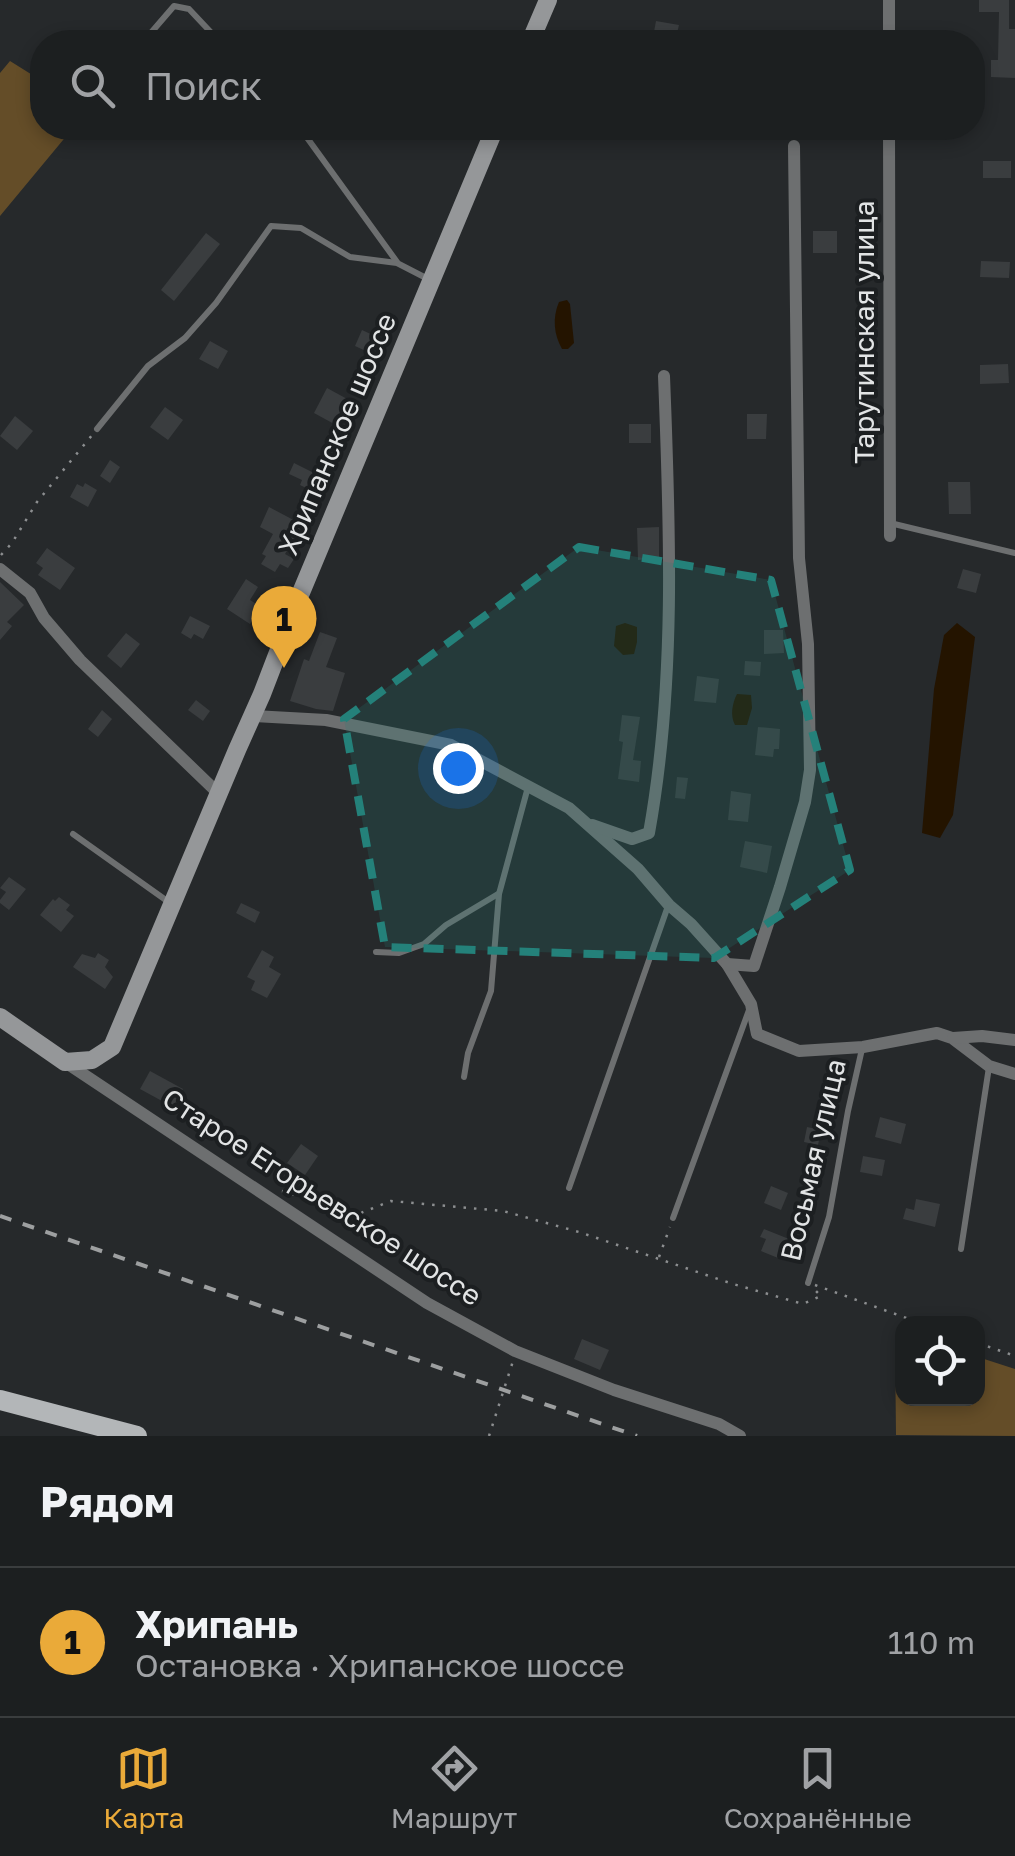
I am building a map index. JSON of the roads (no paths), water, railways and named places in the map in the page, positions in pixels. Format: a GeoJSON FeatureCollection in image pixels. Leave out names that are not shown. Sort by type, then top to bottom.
{"type":"FeatureCollection","features":[{"type":"Feature","properties":{"kind":"main road"},"geometry":{"type":"LineString","coordinates":[[535,30],[548,0]]}},
{"type":"Feature","properties":{"kind":"main road","name":"Хрипанское шоссе"},"geometry":{"type":"LineString","coordinates":[[66,1062],[92,1060],[112,1047],[490,140]]}},
{"type":"Feature","properties":{"kind":"main road","name":"Старое Егорьевское шоссе"},"geometry":{"type":"LineString","coordinates":[[0,1018],[66,1062]]}},
{"type":"Feature","properties":{"kind":"main road"},"geometry":{"type":"LineString","coordinates":[[0,1400],[100,1431],[137,1436]]}},
{"type":"Feature","properties":{"kind":"street"},"geometry":{"type":"LineString","coordinates":[[888,0],[889,30]]}},
{"type":"Feature","properties":{"kind":"street","name":"Тарутинская улица"},"geometry":{"type":"LineString","coordinates":[[889,140],[890,529]]}},
{"type":"Feature","properties":{"kind":"street"},"geometry":{"type":"LineString","coordinates":[[727,964],[754,966],[805,802],[810,770],[808,644],[798,558],[794,146]]}},
{"type":"Feature","properties":{"kind":"street"},"geometry":{"type":"LineString","coordinates":[[585,822],[632,839],[649,833],[665,700],[668,606],[664,376]]}},
{"type":"Feature","properties":{"kind":"street"},"geometry":{"type":"LineString","coordinates":[[0,568],[30,593],[44,618],[80,660],[220,794]]}},
{"type":"Feature","properties":{"kind":"street"},"geometry":{"type":"LineString","coordinates":[[252,716],[326,720],[450,745],[569,808],[638,868],[668,905],[727,964],[751,1004],[757,1034],[799,1051],[863,1048],[937,1033],[952,1038],[989,1066],[1015,1074]]}},
{"type":"Feature","properties":{"kind":"street"},"geometry":{"type":"LineString","coordinates":[[952,1038],[1015,1040]]}},
{"type":"Feature","properties":{"kind":"street","name":"Старое Егорьевское шоссе"},"geometry":{"type":"LineString","coordinates":[[66,1062],[427,1304],[515,1351],[614,1390],[719,1424],[740,1436]]}},
{"type":"Feature","properties":{"kind":"lane"},"geometry":{"type":"LineString","coordinates":[[153,30],[174,6],[189,10],[208,30]]}},
{"type":"Feature","properties":{"kind":"lane"},"geometry":{"type":"LineString","coordinates":[[309,140],[398,263]]}},
{"type":"Feature","properties":{"kind":"lane"},"geometry":{"type":"LineString","coordinates":[[97,429],[148,366],[184,338],[216,304],[271,226],[301,228],[350,256],[398,263],[431,280]]}},
{"type":"Feature","properties":{"kind":"lane"},"geometry":{"type":"LineString","coordinates":[[890,529],[1015,553]]}},
{"type":"Feature","properties":{"kind":"lane"},"geometry":{"type":"LineString","coordinates":[[464,1077],[468,1053],[491,991],[499,894],[528,786]]}},
{"type":"Feature","properties":{"kind":"lane"},"geometry":{"type":"LineString","coordinates":[[73,834],[172,904]]}},
{"type":"Feature","properties":{"kind":"lane"},"geometry":{"type":"LineString","coordinates":[[376,952],[399,953],[424,944],[446,925],[499,894]]}},
{"type":"Feature","properties":{"kind":"lane"},"geometry":{"type":"LineString","coordinates":[[568,1188],[668,905]]}},
{"type":"Feature","properties":{"kind":"lane"},"geometry":{"type":"LineString","coordinates":[[672,1218],[751,1004]]}},
{"type":"Feature","properties":{"kind":"lane","name":"Восьмая улица"},"geometry":{"type":"LineString","coordinates":[[808,1282],[829,1218],[863,1048]]}},
{"type":"Feature","properties":{"kind":"lane"},"geometry":{"type":"LineString","coordinates":[[961,1249],[989,1066]]}},
{"type":"Feature","properties":{"kind":"railway"},"geometry":{"type":"LineString","coordinates":[[0,1216],[637,1436]]}},
{"type":"Feature","properties":{"kind":"place","name":"Хрипань"},"geometry":{"type":"Point","coordinates":[284,668]}}]}
